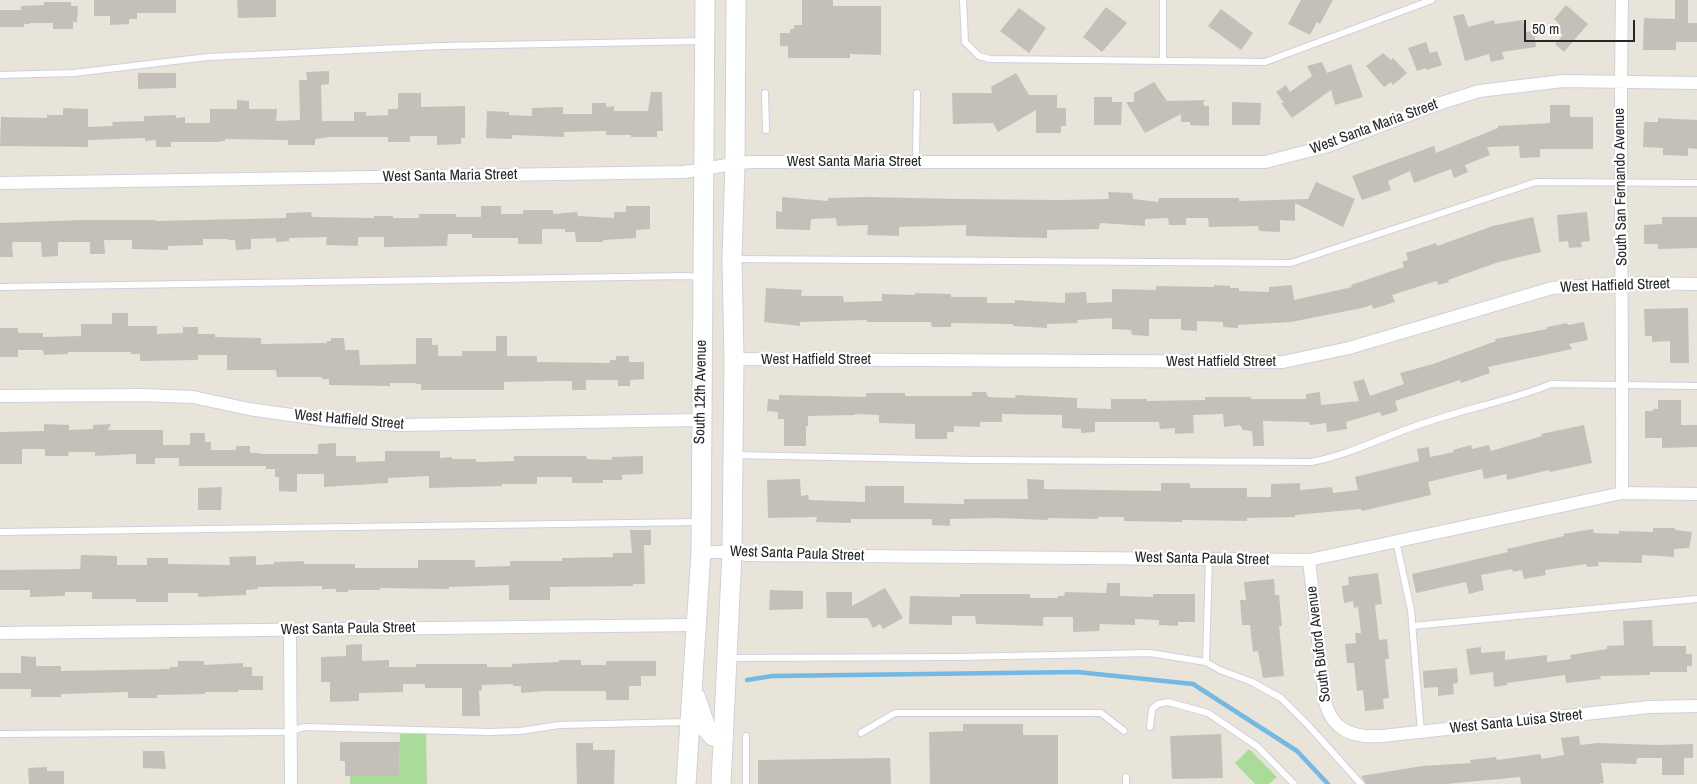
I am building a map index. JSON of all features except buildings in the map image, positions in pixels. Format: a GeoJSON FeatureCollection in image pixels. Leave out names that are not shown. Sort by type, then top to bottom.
{"type":"FeatureCollection","features":[{"type":"Feature","properties":{"kind":"main road","name":"South 12th Avenue"},"geometry":{"type":"LineString","coordinates":[[686,784],[701,552],[700,420],[705,0]]}},
{"type":"Feature","properties":{"kind":"main road"},"geometry":{"type":"LineString","coordinates":[[721,784],[727,736],[732,552],[734,359],[732,259],[735,163],[736,0]]}},
{"type":"Feature","properties":{"kind":"main road"},"geometry":{"type":"LineString","coordinates":[[693,690],[706,728],[713,736],[727,736]]}},
{"type":"Feature","properties":{"kind":"street","name":"South San Fernando Avenue"},"geometry":{"type":"LineString","coordinates":[[1622,0],[1620,82],[1622,493]]}},
{"type":"Feature","properties":{"kind":"street","name":"West Santa Maria Street"},"geometry":{"type":"LineString","coordinates":[[0,183],[682,172],[704,170],[735,163],[1264,162],[1328,146],[1438,104],[1479,91],[1563,80],[1697,83]]}},
{"type":"Feature","properties":{"kind":"street","name":"West Hatfield Street"},"geometry":{"type":"LineString","coordinates":[[734,359],[1284,362],[1349,348],[1552,288],[1622,283],[1697,284]]}},
{"type":"Feature","properties":{"kind":"street","name":"West Hatfield Street"},"geometry":{"type":"LineString","coordinates":[[0,396],[142,395],[193,397],[249,409],[326,420],[400,425],[700,420]]}},
{"type":"Feature","properties":{"kind":"street","name":"West Santa Paula Street"},"geometry":{"type":"LineString","coordinates":[[701,552],[732,552],[745,555],[1309,560],[1622,493],[1697,494]]}},
{"type":"Feature","properties":{"kind":"street","name":"South Buford Avenue"},"geometry":{"type":"LineString","coordinates":[[1309,560],[1325,702],[1328,713],[1337,726]]}},
{"type":"Feature","properties":{"kind":"street","name":"West Santa Paula Street"},"geometry":{"type":"LineString","coordinates":[[0,633],[696,625]]}},
{"type":"Feature","properties":{"kind":"street"},"geometry":{"type":"LineString","coordinates":[[290,630],[291,784]]}},
{"type":"Feature","properties":{"kind":"street","name":"West Santa Luisa Street"},"geometry":{"type":"LineString","coordinates":[[1337,726],[1361,736],[1382,736],[1649,707],[1697,706]]}},
{"type":"Feature","properties":{"kind":"lane"},"geometry":{"type":"LineString","coordinates":[[963,0],[965,42],[979,56],[990,59],[1265,62],[1432,0]]}},
{"type":"Feature","properties":{"kind":"lane"},"geometry":{"type":"LineString","coordinates":[[1163,0],[1163,61]]}},
{"type":"Feature","properties":{"kind":"lane"},"geometry":{"type":"LineString","coordinates":[[0,75],[74,73],[218,56],[442,46],[704,40]]}},
{"type":"Feature","properties":{"kind":"lane"},"geometry":{"type":"LineString","coordinates":[[765,93],[766,130]]}},
{"type":"Feature","properties":{"kind":"lane"},"geometry":{"type":"LineString","coordinates":[[916,162],[917,93]]}},
{"type":"Feature","properties":{"kind":"lane"},"geometry":{"type":"LineString","coordinates":[[732,259],[1292,263],[1536,182],[1697,182]]}},
{"type":"Feature","properties":{"kind":"lane"},"geometry":{"type":"LineString","coordinates":[[0,287],[702,277]]}},
{"type":"Feature","properties":{"kind":"lane"},"geometry":{"type":"LineString","coordinates":[[733,455],[975,460],[1311,462],[1331,458],[1432,420],[1534,391],[1551,384],[1697,386]]}},
{"type":"Feature","properties":{"kind":"lane"},"geometry":{"type":"LineString","coordinates":[[0,532],[701,522]]}},
{"type":"Feature","properties":{"kind":"lane"},"geometry":{"type":"LineString","coordinates":[[1396,541],[1411,610],[1421,732]]}},
{"type":"Feature","properties":{"kind":"lane"},"geometry":{"type":"LineString","coordinates":[[1206,662],[1209,559]]}},
{"type":"Feature","properties":{"kind":"lane"},"geometry":{"type":"LineString","coordinates":[[1412,626],[1697,599]]}},
{"type":"Feature","properties":{"kind":"lane"},"geometry":{"type":"LineString","coordinates":[[728,658],[958,657],[1150,653],[1206,662],[1220,670],[1252,682],[1280,698],[1308,725],[1361,784]]}},
{"type":"Feature","properties":{"kind":"lane"},"geometry":{"type":"LineString","coordinates":[[1150,727],[1152,709],[1158,704],[1168,702],[1208,713],[1258,747],[1294,784]]}},
{"type":"Feature","properties":{"kind":"lane"},"geometry":{"type":"LineString","coordinates":[[861,733],[895,713],[1101,713],[1124,731]]}},
{"type":"Feature","properties":{"kind":"lane"},"geometry":{"type":"LineString","coordinates":[[0,734],[291,731],[305,728],[496,732],[520,731],[559,725],[690,722]]}},
{"type":"Feature","properties":{"kind":"lane"},"geometry":{"type":"LineString","coordinates":[[746,736],[746,784]]}},
{"type":"Feature","properties":{"kind":"green space"},"geometry":{"type":"Polygon","coordinates":[[[400,734],[426,734],[427,784],[350,784],[350,776],[399,776],[400,734]]]}},
{"type":"Feature","properties":{"kind":"green space"},"geometry":{"type":"Polygon","coordinates":[[[1249,749],[1277,777],[1269,784],[1255,784],[1235,763],[1249,749]]]}},
{"type":"Feature","properties":{"kind":"waterway"},"geometry":{"type":"LineString","coordinates":[[747,680],[772,676],[1077,672],[1193,684],[1297,751],[1328,784]]}}]}
